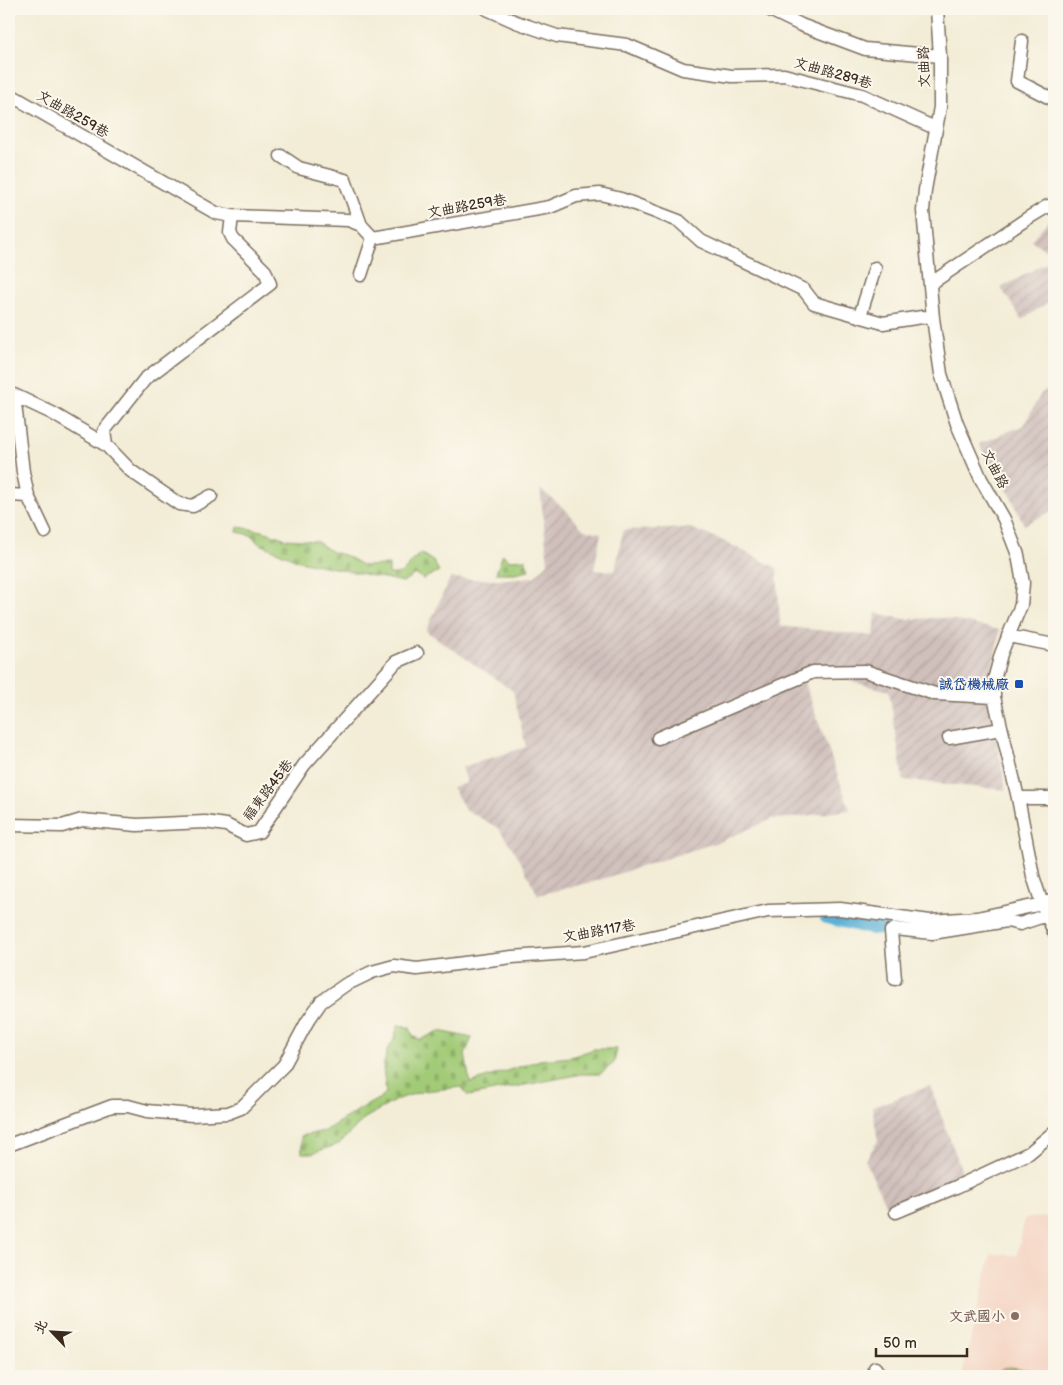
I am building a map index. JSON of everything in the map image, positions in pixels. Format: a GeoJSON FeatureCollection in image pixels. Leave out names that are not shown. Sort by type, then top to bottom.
{"type":"FeatureCollection","features":[{"type":"Feature","properties":{"kind":"street","name":"文曲路289巷"},"geometry":{"type":"LineString","coordinates":[[487,9],[516,22],[557,36],[627,45],[683,69],[732,76],[784,75],[862,95],[935,128]]}},
{"type":"Feature","properties":{"kind":"street"},"geometry":{"type":"LineString","coordinates":[[768,9],[801,25],[866,49],[940,56]]}},
{"type":"Feature","properties":{"kind":"street","name":"文曲路"},"geometry":{"type":"LineString","coordinates":[[936,9],[940,56],[940,107],[935,128],[923,211],[933,318],[941,374],[957,424],[981,479],[1004,519],[1018,555],[1024,583],[1020,604],[994,680],[994,697],[1018,798],[1032,876],[1048,907],[1054,932]]}},
{"type":"Feature","properties":{"kind":"street"},"geometry":{"type":"LineString","coordinates":[[1022,42],[1017,80],[1054,100]]}},
{"type":"Feature","properties":{"kind":"street","name":"文曲路259巷"},"geometry":{"type":"LineString","coordinates":[[9,94],[216,213],[232,216],[348,220],[361,225]]}},
{"type":"Feature","properties":{"kind":"street"},"geometry":{"type":"LineString","coordinates":[[282,156],[299,168],[345,180],[361,225],[373,238],[361,275]]}},
{"type":"Feature","properties":{"kind":"street","name":"文曲路259巷"},"geometry":{"type":"LineString","coordinates":[[373,238],[550,207],[576,196],[600,194],[621,199],[679,221],[701,241],[804,290],[814,302],[884,323],[922,317],[933,318]]}},
{"type":"Feature","properties":{"kind":"street"},"geometry":{"type":"LineString","coordinates":[[930,284],[1028,218],[1048,206],[1054,209]]}},
{"type":"Feature","properties":{"kind":"street"},"geometry":{"type":"LineString","coordinates":[[106,445],[104,430],[146,379],[270,284],[265,271],[233,239],[230,233],[232,216]]}},
{"type":"Feature","properties":{"kind":"street"},"geometry":{"type":"LineString","coordinates":[[860,316],[875,268]]}},
{"type":"Feature","properties":{"kind":"street"},"geometry":{"type":"LineString","coordinates":[[45,532],[28,496],[23,472],[14,395],[52,413],[106,445],[130,471],[179,504],[192,506],[211,496]]}},
{"type":"Feature","properties":{"kind":"street"},"geometry":{"type":"LineString","coordinates":[[9,495],[28,496]]}},
{"type":"Feature","properties":{"kind":"street"},"geometry":{"type":"LineString","coordinates":[[1008,636],[1054,646]]}},
{"type":"Feature","properties":{"kind":"street","name":"福東路45巷"},"geometry":{"type":"LineString","coordinates":[[9,825],[62,826],[82,820],[138,825],[205,822],[226,825],[246,835],[259,832],[304,765],[396,662],[416,652]]}},
{"type":"Feature","properties":{"kind":"street"},"geometry":{"type":"LineString","coordinates":[[658,738],[813,672],[865,670],[935,694],[994,697]]}},
{"type":"Feature","properties":{"kind":"street"},"geometry":{"type":"LineString","coordinates":[[949,738],[1001,729]]}},
{"type":"Feature","properties":{"kind":"street"},"geometry":{"type":"LineString","coordinates":[[1018,798],[1054,798]]}},
{"type":"Feature","properties":{"kind":"street"},"geometry":{"type":"LineString","coordinates":[[895,979],[891,931],[895,929],[932,932],[1007,921],[1020,924],[1048,907]]}},
{"type":"Feature","properties":{"kind":"street","name":"文曲路117巷"},"geometry":{"type":"LineString","coordinates":[[9,1145],[112,1106],[128,1106],[148,1111],[192,1115],[228,1113],[241,1108],[284,1065],[307,1022],[321,1002],[366,975],[394,966],[417,968],[512,957],[584,952],[768,911],[840,909],[930,921],[976,918],[1048,907]]}},
{"type":"Feature","properties":{"kind":"street"},"geometry":{"type":"LineString","coordinates":[[896,1212],[1029,1153],[1054,1132]]}},
{"type":"Feature","properties":{"kind":"shaded area"},"geometry":{"type":"Polygon","coordinates":[[[1050,219],[1054,219],[1054,256],[1031,240],[1050,219]]]}},
{"type":"Feature","properties":{"kind":"shaded area"},"geometry":{"type":"Polygon","coordinates":[[[1054,258],[1054,298],[1022,320],[1001,288],[1054,258]]]}},
{"type":"Feature","properties":{"kind":"shaded area"},"geometry":{"type":"Polygon","coordinates":[[[1054,388],[1054,510],[1024,525],[1010,494],[992,469],[979,444],[1024,425],[1042,392],[1054,388]]]}},
{"type":"Feature","properties":{"kind":"shaded area"},"geometry":{"type":"Polygon","coordinates":[[[540,489],[565,509],[584,530],[601,533],[594,570],[615,571],[623,530],[691,528],[726,542],[777,568],[780,626],[874,636],[876,613],[905,619],[944,618],[1000,630],[988,689],[1006,790],[903,780],[889,691],[817,673],[803,679],[850,810],[772,819],[721,841],[596,881],[538,895],[516,853],[498,828],[465,809],[452,787],[467,783],[462,767],[526,747],[513,691],[426,631],[450,578],[496,580],[534,577],[548,563],[540,489]]]}},
{"type":"Feature","properties":{"kind":"shaded area"},"geometry":{"type":"Polygon","coordinates":[[[930,1086],[965,1179],[886,1206],[865,1160],[878,1141],[872,1107],[930,1086]]]}},
{"type":"Feature","properties":{"kind":"shaded area","name":"文武國小"},"geometry":{"type":"Polygon","coordinates":[[[1054,1217],[1054,1376],[962,1376],[991,1254],[1017,1255],[1025,1218],[1054,1217]]]}},
{"type":"Feature","properties":{"kind":"green space"},"geometry":{"type":"Polygon","coordinates":[[[238,527],[263,531],[286,539],[316,541],[332,552],[344,555],[364,566],[389,565],[389,574],[401,574],[420,553],[433,561],[439,571],[423,579],[415,574],[403,582],[299,561],[258,543],[251,535],[237,532],[238,527]]]}},
{"type":"Feature","properties":{"kind":"green space"},"geometry":{"type":"Polygon","coordinates":[[[503,554],[508,560],[525,559],[529,570],[515,573],[496,573],[503,554]]]}},
{"type":"Feature","properties":{"kind":"green space"},"geometry":{"type":"Polygon","coordinates":[[[398,1025],[410,1028],[413,1036],[420,1040],[439,1031],[472,1038],[465,1054],[470,1083],[540,1060],[571,1057],[594,1049],[617,1049],[614,1063],[600,1074],[582,1074],[468,1096],[462,1087],[424,1091],[398,1099],[365,1118],[339,1144],[313,1153],[302,1153],[301,1136],[324,1131],[386,1093],[383,1067],[388,1048],[393,1042],[398,1025]]]}},
{"type":"Feature","properties":{"kind":"green space"},"geometry":{"type":"Polygon","coordinates":[[[1011,1367],[1054,1374],[1054,1376],[992,1376],[1003,1368],[1011,1367]]]}},
{"type":"Feature","properties":{"kind":"waterway"},"geometry":{"type":"LineString","coordinates":[[826,918],[871,929],[902,929]]}},
{"type":"Feature","properties":{"kind":"place","name":"誠岱機械廠"},"geometry":{"type":"Point","coordinates":[1019,684]}},
{"type":"Feature","properties":{"kind":"place","name":"文武國小"},"geometry":{"type":"Point","coordinates":[1015,1316]}}]}
